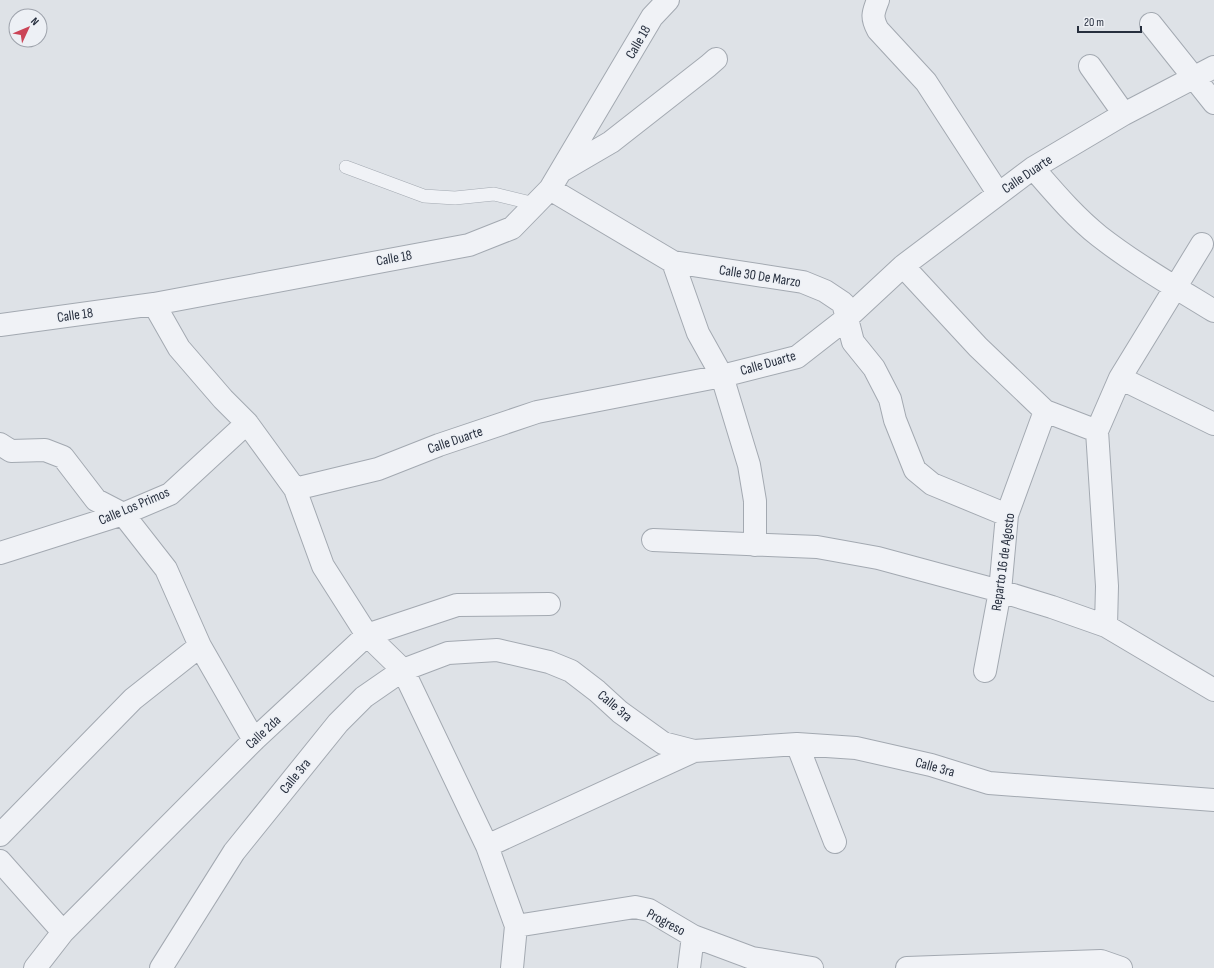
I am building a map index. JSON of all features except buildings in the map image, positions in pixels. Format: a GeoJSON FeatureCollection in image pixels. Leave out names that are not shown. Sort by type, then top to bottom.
{"type":"FeatureCollection","features":[{"type":"Feature","properties":{"kind":"street","name":"Calle 18"},"geometry":{"type":"LineString","coordinates":[[0,325],[154,304],[469,244],[512,228],[550,189],[652,17],[668,0]]}},
{"type":"Feature","properties":{"kind":"street"},"geometry":{"type":"LineString","coordinates":[[878,0],[872,14],[873,22],[878,30],[926,82],[998,193]]}},
{"type":"Feature","properties":{"kind":"street"},"geometry":{"type":"LineString","coordinates":[[1151,24],[1214,103]]}},
{"type":"Feature","properties":{"kind":"street"},"geometry":{"type":"LineString","coordinates":[[562,170],[610,142],[708,66],[716,58]]}},
{"type":"Feature","properties":{"kind":"street"},"geometry":{"type":"LineString","coordinates":[[1090,66],[1124,114]]}},
{"type":"Feature","properties":{"kind":"street","name":"Calle Duarte"},"geometry":{"type":"LineString","coordinates":[[295,489],[378,469],[439,445],[537,412],[722,376],[797,357],[847,318],[902,266],[1033,168],[1124,114],[1214,67]]}},
{"type":"Feature","properties":{"kind":"street"},"geometry":{"type":"LineString","coordinates":[[1033,168],[1062,202],[1098,235],[1175,288],[1214,311]]}},
{"type":"Feature","properties":{"kind":"street","name":"Calle 30 De Marzo"},"geometry":{"type":"LineString","coordinates":[[550,189],[673,262],[803,282],[825,291],[843,303],[853,342],[874,368],[890,399],[895,420],[915,470],[932,484],[1007,515]]}},
{"type":"Feature","properties":{"kind":"street"},"geometry":{"type":"LineString","coordinates":[[1106,626],[1107,586],[1097,431],[1120,378],[1202,244]]}},
{"type":"Feature","properties":{"kind":"street"},"geometry":{"type":"LineString","coordinates":[[673,262],[698,333],[722,376],[749,465],[756,501],[755,545]]}},
{"type":"Feature","properties":{"kind":"street"},"geometry":{"type":"LineString","coordinates":[[902,266],[978,347],[1045,411],[1097,431]]}},
{"type":"Feature","properties":{"kind":"street"},"geometry":{"type":"LineString","coordinates":[[154,304],[178,348],[223,399],[247,423],[295,489],[323,566],[367,635],[403,670],[487,846],[516,926],[512,968]]}},
{"type":"Feature","properties":{"kind":"street"},"geometry":{"type":"LineString","coordinates":[[1120,378],[1214,424]]}},
{"type":"Feature","properties":{"kind":"street","name":"Reparto 16 de Agosto"},"geometry":{"type":"LineString","coordinates":[[985,671],[1000,591],[1007,515],[1045,411]]}},
{"type":"Feature","properties":{"kind":"street","name":"Calle Los Primos"},"geometry":{"type":"LineString","coordinates":[[0,552],[123,514],[170,494],[247,423]]}},
{"type":"Feature","properties":{"kind":"street"},"geometry":{"type":"LineString","coordinates":[[0,444],[11,451],[45,450],[63,457],[96,500],[123,514],[166,569],[200,646],[254,740]]}},
{"type":"Feature","properties":{"kind":"street"},"geometry":{"type":"LineString","coordinates":[[653,540],[817,547],[878,558],[1000,591],[1106,626],[1198,682],[1214,690]]}},
{"type":"Feature","properties":{"kind":"street","name":"Calle 2da"},"geometry":{"type":"LineString","coordinates":[[35,968],[63,932],[254,740],[367,635],[457,605],[549,604]]}},
{"type":"Feature","properties":{"kind":"street"},"geometry":{"type":"LineString","coordinates":[[0,835],[133,699],[200,646]]}},
{"type":"Feature","properties":{"kind":"street","name":"Calle 3ra"},"geometry":{"type":"LineString","coordinates":[[161,968],[234,852],[338,723],[364,697],[403,670],[448,653],[497,650],[549,662],[571,671],[597,691],[620,712],[663,743],[694,751],[797,744],[856,748],[931,765],[989,783],[1214,800]]}},
{"type":"Feature","properties":{"kind":"street"},"geometry":{"type":"LineString","coordinates":[[797,744],[835,842]]}},
{"type":"Feature","properties":{"kind":"street"},"geometry":{"type":"LineString","coordinates":[[487,846],[694,751]]}},
{"type":"Feature","properties":{"kind":"street"},"geometry":{"type":"LineString","coordinates":[[0,861],[63,932]]}},
{"type":"Feature","properties":{"kind":"street","name":"Progreso"},"geometry":{"type":"LineString","coordinates":[[516,926],[635,907],[650,910],[692,936],[752,958],[812,968]]}},
{"type":"Feature","properties":{"kind":"street"},"geometry":{"type":"LineString","coordinates":[[689,968],[692,936]]}},
{"type":"Feature","properties":{"kind":"street"},"geometry":{"type":"LineString","coordinates":[[907,968],[1026,966],[1101,961],[1121,968]]}},
{"type":"Feature","properties":{"kind":"lane"},"geometry":{"type":"LineString","coordinates":[[346,167],[424,196],[455,198],[494,194],[535,204]]}}]}
